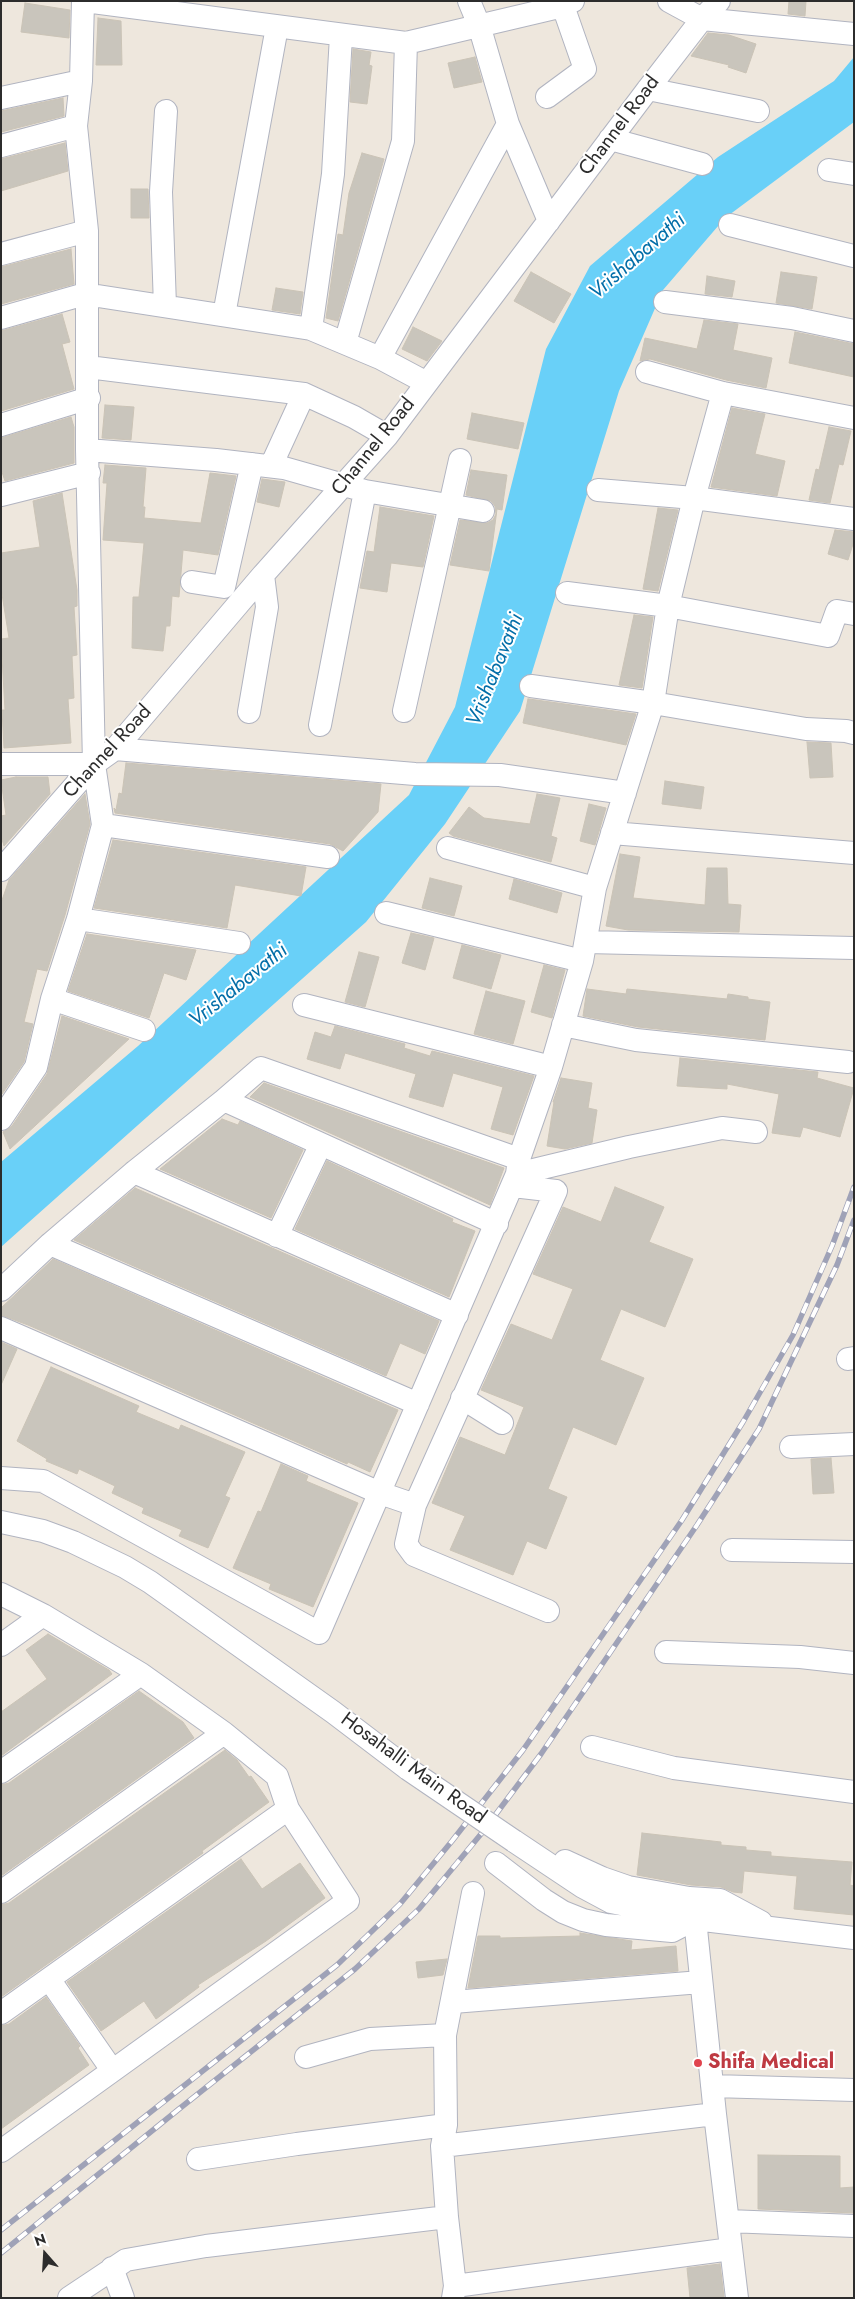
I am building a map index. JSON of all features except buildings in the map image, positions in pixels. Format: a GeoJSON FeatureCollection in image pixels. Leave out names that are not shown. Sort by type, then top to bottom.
{"type":"FeatureCollection","features":[{"type":"Feature","properties":{"kind":"street"},"geometry":{"type":"LineString","coordinates":[[1,1120],[36,1067],[52,999],[78,919],[103,825],[94,764],[87,450],[87,231],[76,126],[81,81],[84,1],[406,43],[568,3],[585,69],[547,97]]}},
{"type":"Feature","properties":{"kind":"street"},"geometry":{"type":"LineString","coordinates":[[469,1],[479,25],[508,124],[549,221]]}},
{"type":"Feature","properties":{"kind":"street"},"geometry":{"type":"LineString","coordinates":[[669,1],[702,19],[853,33]]}},
{"type":"Feature","properties":{"kind":"street","name":"Channel Road"},"geometry":{"type":"LineString","coordinates":[[1,870],[94,764],[115,749],[264,575],[355,488],[387,436],[425,382],[702,19],[719,1]]}},
{"type":"Feature","properties":{"kind":"street"},"geometry":{"type":"LineString","coordinates":[[224,316],[277,27]]}},
{"type":"Feature","properties":{"kind":"street"},"geometry":{"type":"LineString","coordinates":[[311,329],[333,174],[341,36]]}},
{"type":"Feature","properties":{"kind":"street"},"geometry":{"type":"LineString","coordinates":[[345,343],[403,141],[406,43]]}},
{"type":"Feature","properties":{"kind":"street"},"geometry":{"type":"LineString","coordinates":[[1,98],[81,81]]}},
{"type":"Feature","properties":{"kind":"street"},"geometry":{"type":"LineString","coordinates":[[648,89],[758,111]]}},
{"type":"Feature","properties":{"kind":"street"},"geometry":{"type":"LineString","coordinates":[[165,306],[161,192],[166,111]]}},
{"type":"Feature","properties":{"kind":"street"},"geometry":{"type":"LineString","coordinates":[[380,358],[508,124]]}},
{"type":"Feature","properties":{"kind":"street"},"geometry":{"type":"LineString","coordinates":[[1,146],[76,126]]}},
{"type":"Feature","properties":{"kind":"street"},"geometry":{"type":"LineString","coordinates":[[610,139],[702,164]]}},
{"type":"Feature","properties":{"kind":"street"},"geometry":{"type":"LineString","coordinates":[[829,170],[854,174]]}},
{"type":"Feature","properties":{"kind":"street"},"geometry":{"type":"LineString","coordinates":[[730,225],[854,256]]}},
{"type":"Feature","properties":{"kind":"street"},"geometry":{"type":"LineString","coordinates":[[1,254],[87,231]]}},
{"type":"Feature","properties":{"kind":"street"},"geometry":{"type":"LineString","coordinates":[[1,318],[86,294],[311,329],[380,358],[425,382]]}},
{"type":"Feature","properties":{"kind":"street"},"geometry":{"type":"LineString","coordinates":[[665,302],[792,318],[854,331]]}},
{"type":"Feature","properties":{"kind":"street"},"geometry":{"type":"LineString","coordinates":[[88,368],[304,394],[354,417],[387,436]]}},
{"type":"Feature","properties":{"kind":"street"},"geometry":{"type":"LineString","coordinates":[[647,372],[723,393],[854,418]]}},
{"type":"Feature","properties":{"kind":"street"},"geometry":{"type":"LineString","coordinates":[[1,1478],[43,1482],[319,1633],[497,1224],[516,1173],[584,952],[595,888],[653,703],[668,606],[694,498],[723,393]]}},
{"type":"Feature","properties":{"kind":"street"},"geometry":{"type":"LineString","coordinates":[[192,582],[224,587],[261,465],[304,394]]}},
{"type":"Feature","properties":{"kind":"street"},"geometry":{"type":"LineString","coordinates":[[1,425],[88,398]]}},
{"type":"Feature","properties":{"kind":"street"},"geometry":{"type":"LineString","coordinates":[[87,450],[284,468],[355,488],[483,511]]}},
{"type":"Feature","properties":{"kind":"street"},"geometry":{"type":"LineString","coordinates":[[404,711],[460,460]]}},
{"type":"Feature","properties":{"kind":"street"},"geometry":{"type":"LineString","coordinates":[[1,495],[89,473]]}},
{"type":"Feature","properties":{"kind":"street"},"geometry":{"type":"LineString","coordinates":[[320,725],[355,488]]}},
{"type":"Feature","properties":{"kind":"street"},"geometry":{"type":"LineString","coordinates":[[598,490],[694,498],[854,518]]}},
{"type":"Feature","properties":{"kind":"street"},"geometry":{"type":"LineString","coordinates":[[249,712],[267,607],[264,575]]}},
{"type":"Feature","properties":{"kind":"street"},"geometry":{"type":"LineString","coordinates":[[566,593],[668,606],[828,636],[837,611],[854,614]]}},
{"type":"Feature","properties":{"kind":"street"},"geometry":{"type":"LineString","coordinates":[[531,686],[653,703],[806,730],[846,730],[854,733]]}},
{"type":"Feature","properties":{"kind":"street"},"geometry":{"type":"LineString","coordinates":[[115,749],[415,774],[500,775],[625,793]]}},
{"type":"Feature","properties":{"kind":"street"},"geometry":{"type":"LineString","coordinates":[[1,764],[94,764]]}},
{"type":"Feature","properties":{"kind":"street"},"geometry":{"type":"LineString","coordinates":[[103,825],[328,857]]}},
{"type":"Feature","properties":{"kind":"street"},"geometry":{"type":"LineString","coordinates":[[612,833],[854,853]]}},
{"type":"Feature","properties":{"kind":"street"},"geometry":{"type":"LineString","coordinates":[[448,848],[595,888]]}},
{"type":"Feature","properties":{"kind":"street"},"geometry":{"type":"LineString","coordinates":[[386,913],[584,952],[854,948]]}},
{"type":"Feature","properties":{"kind":"street"},"geometry":{"type":"LineString","coordinates":[[78,919],[239,943]]}},
{"type":"Feature","properties":{"kind":"street"},"geometry":{"type":"LineString","coordinates":[[52,999],[144,1030]]}},
{"type":"Feature","properties":{"kind":"street"},"geometry":{"type":"LineString","coordinates":[[304,1005],[550,1067]]}},
{"type":"Feature","properties":{"kind":"street"},"geometry":{"type":"LineString","coordinates":[[563,1025],[636,1040],[848,1062]]}},
{"type":"Feature","properties":{"kind":"street"},"geometry":{"type":"LineString","coordinates":[[1,1290],[50,1244],[134,1172],[261,1068],[556,1191],[415,1506],[406,1544],[414,1555],[548,1611]]}},
{"type":"Feature","properties":{"kind":"street"},"geometry":{"type":"LineString","coordinates":[[224,1100],[320,1146],[497,1224]]}},
{"type":"Feature","properties":{"kind":"street"},"geometry":{"type":"LineString","coordinates":[[516,1173],[614,1150],[722,1128],[756,1132]]}},
{"type":"Feature","properties":{"kind":"street"},"geometry":{"type":"LineString","coordinates":[[277,1236],[320,1146]]}},
{"type":"Feature","properties":{"kind":"street"},"geometry":{"type":"LineString","coordinates":[[134,1172],[457,1315]]}},
{"type":"Feature","properties":{"kind":"street"},"geometry":{"type":"LineString","coordinates":[[50,1244],[418,1404]]}},
{"type":"Feature","properties":{"kind":"street"},"geometry":{"type":"LineString","coordinates":[[1,1328],[380,1493],[415,1506]]}},
{"type":"Feature","properties":{"kind":"street"},"geometry":{"type":"LineString","coordinates":[[462,1398],[502,1423]]}},
{"type":"Feature","properties":{"kind":"street"},"geometry":{"type":"LineString","coordinates":[[792,1447],[854,1444]]}},
{"type":"Feature","properties":{"kind":"street","name":"Hosahalli Main Road"},"geometry":{"type":"LineString","coordinates":[[1,1522],[43,1531],[73,1542],[134,1572],[333,1712],[408,1769],[521,1840],[583,1887],[610,1902],[695,1920],[771,1927],[854,1938]]}},
{"type":"Feature","properties":{"kind":"street"},"geometry":{"type":"LineString","coordinates":[[732,1550],[854,1552]]}},
{"type":"Feature","properties":{"kind":"street"},"geometry":{"type":"LineString","coordinates":[[1,1594],[43,1615],[141,1674],[224,1733],[278,1776],[288,1809],[348,1900],[1,2151]]}},
{"type":"Feature","properties":{"kind":"street"},"geometry":{"type":"LineString","coordinates":[[1,1645],[43,1615]]}},
{"type":"Feature","properties":{"kind":"street"},"geometry":{"type":"LineString","coordinates":[[666,1652],[800,1657],[854,1662]]}},
{"type":"Feature","properties":{"kind":"street"},"geometry":{"type":"LineString","coordinates":[[1,1772],[141,1674]]}},
{"type":"Feature","properties":{"kind":"street"},"geometry":{"type":"LineString","coordinates":[[1,1892],[224,1733]]}},
{"type":"Feature","properties":{"kind":"street"},"geometry":{"type":"LineString","coordinates":[[592,1747],[674,1768],[854,1792]]}},
{"type":"Feature","properties":{"kind":"street"},"geometry":{"type":"LineString","coordinates":[[1,2013],[288,1809]]}},
{"type":"Feature","properties":{"kind":"street"},"geometry":{"type":"LineString","coordinates":[[521,1840],[602,1878],[659,1894],[720,1900],[771,1927]]}},
{"type":"Feature","properties":{"kind":"street"},"geometry":{"type":"LineString","coordinates":[[496,1863],[544,1900],[563,1912],[583,1920],[606,1925],[672,1931],[695,1920],[715,2114],[737,2298]]}},
{"type":"Feature","properties":{"kind":"street"},"geometry":{"type":"LineString","coordinates":[[473,1893],[445,2035],[444,2135],[446,2217],[451,2294],[730,2249]]}},
{"type":"Feature","properties":{"kind":"street"},"geometry":{"type":"LineString","coordinates":[[49,1979],[112,2070]]}},
{"type":"Feature","properties":{"kind":"street"},"geometry":{"type":"LineString","coordinates":[[453,2002],[701,1982]]}},
{"type":"Feature","properties":{"kind":"street"},"geometry":{"type":"LineString","coordinates":[[306,2057],[370,2039],[445,2035]]}},
{"type":"Feature","properties":{"kind":"street"},"geometry":{"type":"LineString","coordinates":[[712,2086],[854,2090]]}},
{"type":"Feature","properties":{"kind":"street"},"geometry":{"type":"LineString","coordinates":[[198,2160],[297,2144],[444,2135],[715,2114]]}},
{"type":"Feature","properties":{"kind":"street"},"geometry":{"type":"LineString","coordinates":[[69,2298],[126,2260],[206,2246],[446,2217]]}},
{"type":"Feature","properties":{"kind":"street"},"geometry":{"type":"LineString","coordinates":[[728,2222],[854,2226]]}},
{"type":"Feature","properties":{"kind":"street"},"geometry":{"type":"LineString","coordinates":[[112,2268],[123,2298]]}},
{"type":"Feature","properties":{"kind":"water","name":"Vrishabavathi"},"geometry":{"type":"Polygon","coordinates":[[[854,57],[854,122],[725,218],[663,290],[619,391],[520,711],[445,824],[366,922],[1,1247],[1,1162],[138,1046],[409,795],[455,707],[546,349],[590,266],[718,157],[834,81],[854,57]]]}},
{"type":"Feature","properties":{"kind":"railway"},"geometry":{"type":"LineString","coordinates":[[1,2230],[337,1965],[400,1904],[452,1841],[523,1750],[682,1520],[743,1422],[793,1335],[832,1246],[854,1187]]}},
{"type":"Feature","properties":{"kind":"railway"},"geometry":{"type":"LineString","coordinates":[[1,2253],[355,1969],[419,1909],[481,1834],[541,1754],[697,1525],[759,1429],[837,1265],[854,1220]]}},
{"type":"Feature","properties":{"kind":"place","name":"Shifa Medical"},"geometry":{"type":"Point","coordinates":[698,2063]}}]}
